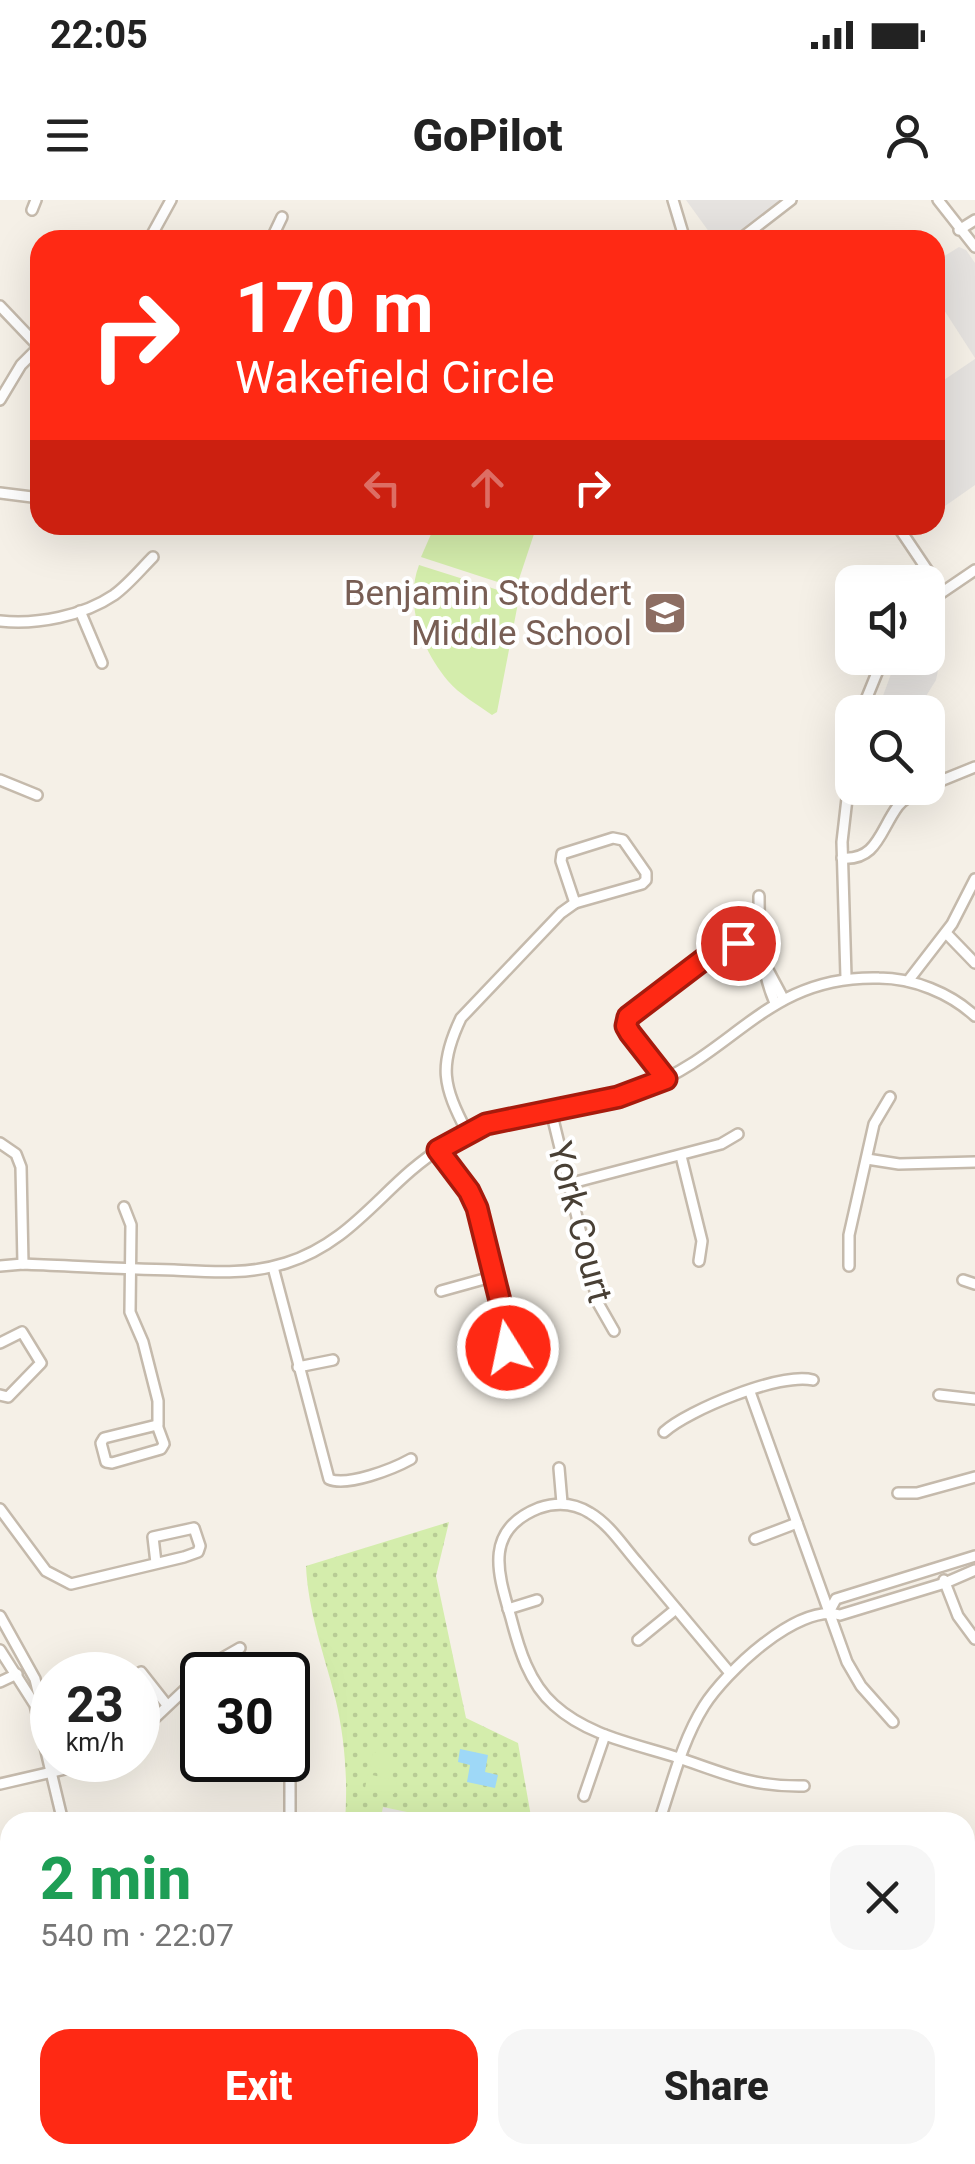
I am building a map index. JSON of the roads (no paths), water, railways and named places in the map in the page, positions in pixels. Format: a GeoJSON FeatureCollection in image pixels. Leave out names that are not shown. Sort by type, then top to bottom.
{"type":"FeatureCollection","features":[{"type":"Feature","properties":{"kind":"street"},"geometry":{"type":"LineString","coordinates":[[155,230],[171,200]]}},
{"type":"Feature","properties":{"kind":"street"},"geometry":{"type":"LineString","coordinates":[[673,200],[682,230]]}},
{"type":"Feature","properties":{"kind":"street"},"geometry":{"type":"LineString","coordinates":[[752,230],[791,200]]}},
{"type":"Feature","properties":{"kind":"street"},"geometry":{"type":"LineString","coordinates":[[938,200],[975,247]]}},
{"type":"Feature","properties":{"kind":"street"},"geometry":{"type":"LineString","coordinates":[[276,230],[282,217]]}},
{"type":"Feature","properties":{"kind":"street"},"geometry":{"type":"LineString","coordinates":[[959,230],[975,220]]}},
{"type":"Feature","properties":{"kind":"street"},"geometry":{"type":"LineString","coordinates":[[0,306],[30,338]]}},
{"type":"Feature","properties":{"kind":"street"},"geometry":{"type":"LineString","coordinates":[[0,400],[30,356]]}},
{"type":"Feature","properties":{"kind":"street"},"geometry":{"type":"LineString","coordinates":[[0,493],[30,497]]}},
{"type":"Feature","properties":{"kind":"street"},"geometry":{"type":"LineString","coordinates":[[904,535],[924,565]]}},
{"type":"Feature","properties":{"kind":"street"},"geometry":{"type":"LineString","coordinates":[[0,620],[30,622],[80,611],[112,596],[154,557]]}},
{"type":"Feature","properties":{"kind":"street"},"geometry":{"type":"LineString","coordinates":[[945,590],[975,570]]}},
{"type":"Feature","properties":{"kind":"street"},"geometry":{"type":"LineString","coordinates":[[80,611],[102,663]]}},
{"type":"Feature","properties":{"kind":"street"},"geometry":{"type":"LineString","coordinates":[[945,780],[975,768]]}},
{"type":"Feature","properties":{"kind":"street"},"geometry":{"type":"LineString","coordinates":[[0,780],[36,794]]}},
{"type":"Feature","properties":{"kind":"street"},"geometry":{"type":"LineString","coordinates":[[846,977],[842,858],[847,805]]}},
{"type":"Feature","properties":{"kind":"street"},"geometry":{"type":"LineString","coordinates":[[842,858],[856,860],[868,853],[899,805]]}},
{"type":"Feature","properties":{"kind":"street"},"geometry":{"type":"LineString","coordinates":[[467,1132],[445,1082],[452,1036],[462,1018],[561,913],[574,903],[645,882],[646,872],[624,840],[616,837],[562,854],[574,903]]}},
{"type":"Feature","properties":{"kind":"street"},"geometry":{"type":"LineString","coordinates":[[908,981],[946,934],[975,880]]}},
{"type":"Feature","properties":{"kind":"street"},"geometry":{"type":"LineString","coordinates":[[759,896],[758,942],[779,1001]]}},
{"type":"Feature","properties":{"kind":"street"},"geometry":{"type":"LineString","coordinates":[[946,934],[975,963]]}},
{"type":"Feature","properties":{"kind":"street"},"geometry":{"type":"LineString","coordinates":[[666,1079],[630,1033],[626,1026],[628,1017],[717,949],[758,942]]}},
{"type":"Feature","properties":{"kind":"street"},"geometry":{"type":"LineString","coordinates":[[0,1266],[236,1273],[273,1267],[306,1256],[338,1238],[438,1150],[467,1132],[502,1120],[618,1097],[666,1079],[779,1001],[846,977],[908,981],[973,1011]]}},
{"type":"Feature","properties":{"kind":"street"},"geometry":{"type":"LineString","coordinates":[[850,1266],[849,1235],[877,1115],[890,1096]]}},
{"type":"Feature","properties":{"kind":"street","name":"York Court"},"geometry":{"type":"LineString","coordinates":[[551,1111],[598,1302],[614,1332]]}},
{"type":"Feature","properties":{"kind":"street"},"geometry":{"type":"LineString","coordinates":[[568,1184],[681,1156],[738,1134]]}},
{"type":"Feature","properties":{"kind":"street"},"geometry":{"type":"LineString","coordinates":[[0,1143],[16,1154],[21,1167],[23,1264]]}},
{"type":"Feature","properties":{"kind":"street"},"geometry":{"type":"LineString","coordinates":[[438,1150],[473,1198],[508,1333],[508,1357]]}},
{"type":"Feature","properties":{"kind":"street"},"geometry":{"type":"LineString","coordinates":[[681,1156],[702,1240],[700,1261]]}},
{"type":"Feature","properties":{"kind":"street"},"geometry":{"type":"LineString","coordinates":[[867,1158],[899,1164],[975,1162]]}},
{"type":"Feature","properties":{"kind":"street"},"geometry":{"type":"LineString","coordinates":[[124,1207],[131,1225],[130,1312],[143,1342],[158,1400],[158,1425],[164,1444],[162,1448],[110,1464],[105,1460],[101,1444],[104,1438],[158,1425]]}},
{"type":"Feature","properties":{"kind":"street"},"geometry":{"type":"LineString","coordinates":[[273,1267],[328,1478],[336,1482],[393,1469],[411,1459]]}},
{"type":"Feature","properties":{"kind":"street"},"geometry":{"type":"LineString","coordinates":[[441,1291],[495,1276]]}},
{"type":"Feature","properties":{"kind":"street"},"geometry":{"type":"LineString","coordinates":[[963,1280],[975,1284]]}},
{"type":"Feature","properties":{"kind":"street"},"geometry":{"type":"LineString","coordinates":[[0,1344],[22,1332],[41,1364],[2,1400]]}},
{"type":"Feature","properties":{"kind":"street"},"geometry":{"type":"LineString","coordinates":[[298,1367],[333,1360]]}},
{"type":"Feature","properties":{"kind":"street"},"geometry":{"type":"LineString","coordinates":[[664,1432],[686,1415],[750,1392],[791,1379],[813,1380]]}},
{"type":"Feature","properties":{"kind":"street"},"geometry":{"type":"LineString","coordinates":[[750,1392],[853,1675],[893,1722]]}},
{"type":"Feature","properties":{"kind":"street"},"geometry":{"type":"LineString","coordinates":[[939,1396],[975,1399]]}},
{"type":"Feature","properties":{"kind":"street"},"geometry":{"type":"LineString","coordinates":[[559,1468],[562,1504]]}},
{"type":"Feature","properties":{"kind":"street"},"geometry":{"type":"LineString","coordinates":[[898,1493],[917,1493],[975,1478]]}},
{"type":"Feature","properties":{"kind":"street"},"geometry":{"type":"LineString","coordinates":[[730,1672],[596,1516],[562,1504],[532,1511],[504,1536],[498,1572],[526,1664],[544,1696],[566,1715],[604,1735],[746,1782],[804,1786]]}},
{"type":"Feature","properties":{"kind":"street"},"geometry":{"type":"LineString","coordinates":[[0,1509],[46,1572],[63,1582],[77,1584],[198,1552],[194,1528],[153,1536],[156,1563]]}},
{"type":"Feature","properties":{"kind":"street"},"geometry":{"type":"LineString","coordinates":[[755,1538],[797,1522]]}},
{"type":"Feature","properties":{"kind":"street"},"geometry":{"type":"LineString","coordinates":[[829,1612],[836,1599],[975,1556]]}},
{"type":"Feature","properties":{"kind":"street"},"geometry":{"type":"LineString","coordinates":[[941,1568],[958,1616],[975,1638]]}},
{"type":"Feature","properties":{"kind":"street"},"geometry":{"type":"LineString","coordinates":[[662,1812],[679,1759],[703,1707],[730,1672],[788,1626],[829,1612],[840,1615],[975,1570]]}},
{"type":"Feature","properties":{"kind":"street"},"geometry":{"type":"LineString","coordinates":[[508,1609],[537,1600]]}},
{"type":"Feature","properties":{"kind":"street"},"geometry":{"type":"LineString","coordinates":[[638,1640],[676,1609]]}},
{"type":"Feature","properties":{"kind":"street"},"geometry":{"type":"LineString","coordinates":[[0,1616],[30,1670]]}},
{"type":"Feature","properties":{"kind":"street"},"geometry":{"type":"LineString","coordinates":[[160,1712],[216,1661],[240,1648]]}},
{"type":"Feature","properties":{"kind":"street"},"geometry":{"type":"LineString","coordinates":[[0,1650],[30,1696]]}},
{"type":"Feature","properties":{"kind":"street"},"geometry":{"type":"LineString","coordinates":[[0,1682],[17,1674]]}},
{"type":"Feature","properties":{"kind":"street"},"geometry":{"type":"LineString","coordinates":[[160,1695],[168,1704]]}},
{"type":"Feature","properties":{"kind":"street"},"geometry":{"type":"LineString","coordinates":[[584,1796],[604,1735]]}},
{"type":"Feature","properties":{"kind":"street"},"geometry":{"type":"LineString","coordinates":[[0,1784],[30,1778]]}},
{"type":"Feature","properties":{"kind":"street"},"geometry":{"type":"LineString","coordinates":[[54,1782],[61,1812]]}},
{"type":"Feature","properties":{"kind":"street"},"geometry":{"type":"LineString","coordinates":[[290,1782],[290,1812]]}},
{"type":"Feature","properties":{"kind":"water"},"geometry":{"type":"Polygon","coordinates":[[[460,1749],[488,1755],[485,1772],[498,1775],[495,1788],[467,1782],[470,1765],[458,1762],[460,1749]]]}},
{"type":"Feature","properties":{"kind":"place","name":"Benjamin Stoddert Middle School"},"geometry":{"type":"Point","coordinates":[665,613]}}]}
